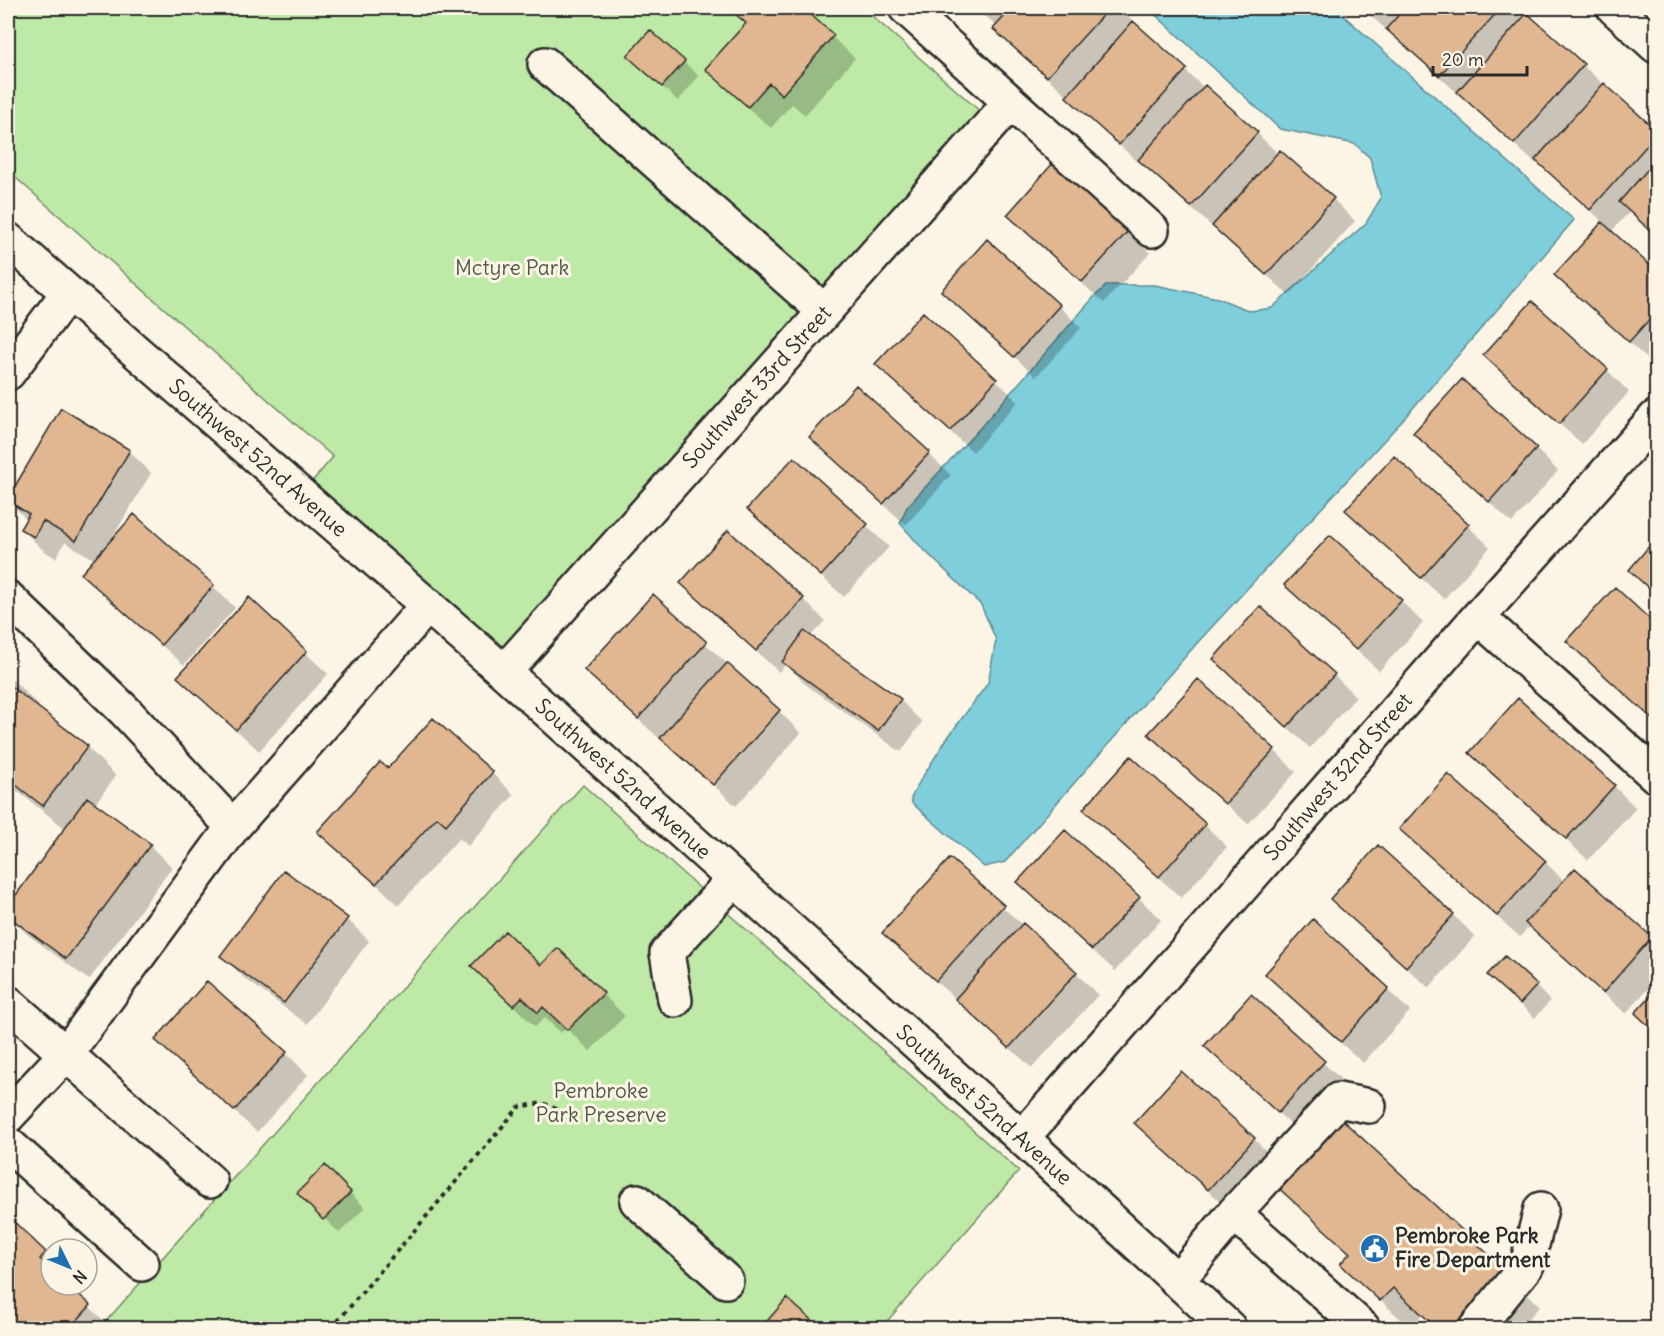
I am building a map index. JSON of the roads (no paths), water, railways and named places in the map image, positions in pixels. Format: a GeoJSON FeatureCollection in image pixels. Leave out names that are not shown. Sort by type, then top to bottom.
{"type":"FeatureCollection","features":[{"type":"Feature","properties":{"kind":"street"},"geometry":{"type":"LineString","coordinates":[[906,8],[1152,230]]}},
{"type":"Feature","properties":{"kind":"street"},"geometry":{"type":"LineString","coordinates":[[1614,8],[1656,46]]}},
{"type":"Feature","properties":{"kind":"street"},"geometry":{"type":"LineString","coordinates":[[545,64],[824,311]]}},
{"type":"Feature","properties":{"kind":"street","name":"Southwest 33rd Street"},"geometry":{"type":"LineString","coordinates":[[504,672],[1010,103]]}},
{"type":"Feature","properties":{"kind":"street","name":"Southwest 52nd Avenue"},"geometry":{"type":"LineString","coordinates":[[8,240],[504,672],[1022,1138],[1229,1329]]}},
{"type":"Feature","properties":{"kind":"street"},"geometry":{"type":"LineString","coordinates":[[8,373],[68,293]]}},
{"type":"Feature","properties":{"kind":"street","name":"Southwest 32nd Street"},"geometry":{"type":"LineString","coordinates":[[1022,1138],[1656,417]]}},
{"type":"Feature","properties":{"kind":"street"},"geometry":{"type":"LineString","coordinates":[[8,598],[125,711],[233,827]]}},
{"type":"Feature","properties":{"kind":"street"},"geometry":{"type":"LineString","coordinates":[[8,1116],[66,1054],[233,827],[428,605]]}},
{"type":"Feature","properties":{"kind":"street"},"geometry":{"type":"LineString","coordinates":[[1478,617],[1656,776]]}},
{"type":"Feature","properties":{"kind":"street"},"geometry":{"type":"LineString","coordinates":[[675,1000],[667,953],[734,879]]}},
{"type":"Feature","properties":{"kind":"street"},"geometry":{"type":"LineString","coordinates":[[8,1003],[210,1181]]}},
{"type":"Feature","properties":{"kind":"street"},"geometry":{"type":"LineString","coordinates":[[1177,1281],[1234,1213],[1338,1100],[1369,1106]]}},
{"type":"Feature","properties":{"kind":"street"},"geometry":{"type":"LineString","coordinates":[[8,1144],[141,1264]]}},
{"type":"Feature","properties":{"kind":"street"},"geometry":{"type":"LineString","coordinates":[[637,1201],[726,1281]]}},
{"type":"Feature","properties":{"kind":"street"},"geometry":{"type":"LineString","coordinates":[[1476,1329],[1527,1265],[1541,1209]]}},
{"type":"Feature","properties":{"kind":"street"},"geometry":{"type":"LineString","coordinates":[[1234,1213],[1363,1329]]}},
{"type":"Feature","properties":{"kind":"water"},"geometry":{"type":"Polygon","coordinates":[[[1148,8],[1335,8],[1574,220],[1401,422],[1199,641],[1005,862],[984,867],[912,803],[911,798],[946,740],[988,683],[996,640],[981,605],[920,546],[900,523],[907,507],[1107,285],[1155,285],[1218,298],[1250,311],[1272,308],[1366,223],[1381,198],[1370,158],[1355,144],[1280,129],[1148,8]]]}},
{"type":"Feature","properties":{"kind":"place","name":"Pembroke Park Fire Department"},"geometry":{"type":"Point","coordinates":[1374,1248]}},
{"type":"Feature","properties":{"kind":"park label","name":"Mctyre Park"},"geometry":{"type":"Point","coordinates":[512,268]}},
{"type":"Feature","properties":{"kind":"park label","name":"Pembroke Park Preserve"},"geometry":{"type":"Point","coordinates":[601,1103]}}]}
